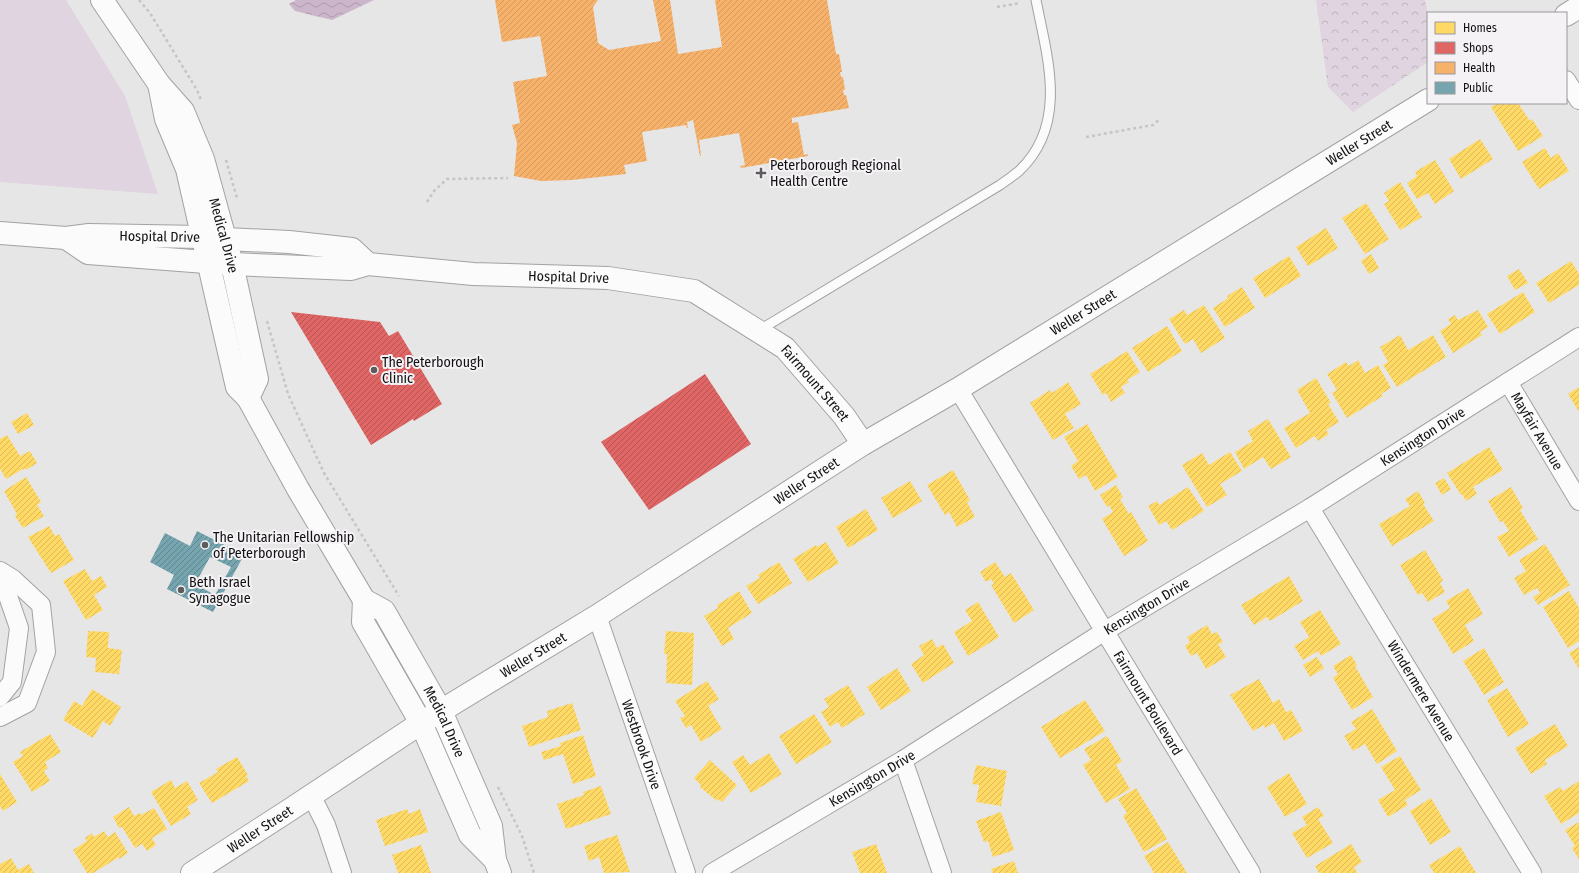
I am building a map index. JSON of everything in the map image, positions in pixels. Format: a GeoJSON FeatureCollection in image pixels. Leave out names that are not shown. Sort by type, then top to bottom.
{"type":"FeatureCollection","features":[{"type":"Feature","properties":{"kind":"street","name":"Medical Drive"},"geometry":{"type":"LineString","coordinates":[[102,0],[159,84],[183,111],[203,159],[226,239],[257,379],[248,398]]}},
{"type":"Feature","properties":{"kind":"street"},"geometry":{"type":"LineString","coordinates":[[1567,14],[1579,7]]}},
{"type":"Feature","properties":{"kind":"street"},"geometry":{"type":"LineString","coordinates":[[1567,82],[1579,100]]}},
{"type":"Feature","properties":{"kind":"street","name":"Medical Drive"},"geometry":{"type":"LineString","coordinates":[[159,84],[166,119],[187,169],[237,387],[248,398],[298,489],[364,600],[384,611],[441,711],[491,826],[497,866]]}},
{"type":"Feature","properties":{"kind":"street","name":"Weller Street"},"geometry":{"type":"LineString","coordinates":[[192,873],[288,812],[311,795],[421,723],[597,616],[863,444],[958,389],[1427,101]]}},
{"type":"Feature","properties":{"kind":"street","name":"Hospital Drive"},"geometry":{"type":"LineString","coordinates":[[0,233],[66,238],[89,235],[202,237],[289,242],[352,249],[368,264]]}},
{"type":"Feature","properties":{"kind":"street","name":"Hospital Drive"},"geometry":{"type":"LineString","coordinates":[[66,238],[88,253],[232,264],[351,269],[368,264],[473,274],[608,278],[694,291],[758,331]]}},
{"type":"Feature","properties":{"kind":"street","name":"Fairmount Street"},"geometry":{"type":"LineString","coordinates":[[758,331],[785,348],[844,416],[863,444]]}},
{"type":"Feature","properties":{"kind":"street","name":"Kensington Drive"},"geometry":{"type":"LineString","coordinates":[[712,873],[903,760],[1105,631],[1310,508],[1579,337]]}},
{"type":"Feature","properties":{"kind":"street","name":"Mayfair Avenue"},"geometry":{"type":"LineString","coordinates":[[1508,382],[1579,501]]}},
{"type":"Feature","properties":{"kind":"street","name":"Fairmount Boulevard"},"geometry":{"type":"LineString","coordinates":[[958,389],[1251,873]]}},
{"type":"Feature","properties":{"kind":"street","name":"Windermere Avenue"},"geometry":{"type":"LineString","coordinates":[[1310,508],[1532,873]]}},
{"type":"Feature","properties":{"kind":"street"},"geometry":{"type":"LineString","coordinates":[[0,572],[19,628],[12,682],[0,697]]}},
{"type":"Feature","properties":{"kind":"street"},"geometry":{"type":"LineString","coordinates":[[0,572],[13,579],[41,605],[46,652],[27,703],[0,717]]}},
{"type":"Feature","properties":{"kind":"street","name":"Medical Drive"},"geometry":{"type":"LineString","coordinates":[[364,600],[363,622],[421,723],[470,835],[497,866]]}},
{"type":"Feature","properties":{"kind":"street","name":"Westbrook Drive"},"geometry":{"type":"LineString","coordinates":[[597,616],[686,873]]}},
{"type":"Feature","properties":{"kind":"street"},"geometry":{"type":"LineString","coordinates":[[903,760],[942,873]]}},
{"type":"Feature","properties":{"kind":"street"},"geometry":{"type":"LineString","coordinates":[[311,795],[326,825],[342,873]]}},
{"type":"Feature","properties":{"kind":"lane"},"geometry":{"type":"LineString","coordinates":[[758,331],[1000,185],[1020,170],[1033,154],[1042,137],[1047,123],[1051,103],[1050,75],[1036,0]]}},
{"type":"Feature","properties":{"kind":"path"},"geometry":{"type":"LineString","coordinates":[[139,0],[150,13],[197,90],[203,105]]}},
{"type":"Feature","properties":{"kind":"path"},"geometry":{"type":"LineString","coordinates":[[997,7],[1020,3]]}},
{"type":"Feature","properties":{"kind":"path"},"geometry":{"type":"LineString","coordinates":[[1086,137],[1153,125],[1160,119]]}},
{"type":"Feature","properties":{"kind":"path"},"geometry":{"type":"LineString","coordinates":[[224,155],[230,169],[238,203]]}},
{"type":"Feature","properties":{"kind":"path"},"geometry":{"type":"LineString","coordinates":[[427,202],[434,191],[447,179],[508,178]]}},
{"type":"Feature","properties":{"kind":"path"},"geometry":{"type":"LineString","coordinates":[[266,316],[288,394],[324,473],[401,599]]}},
{"type":"Feature","properties":{"kind":"path"},"geometry":{"type":"LineString","coordinates":[[497,786],[522,836],[534,873]]}},
{"type":"Feature","properties":{"kind":"green space"},"geometry":{"type":"Polygon","coordinates":[[[0,0],[66,0],[125,96],[158,194],[0,182],[0,0]]]}},
{"type":"Feature","properties":{"kind":"green space"},"geometry":{"type":"Polygon","coordinates":[[[1316,0],[1425,0],[1428,12],[1427,63],[1353,112],[1328,87],[1316,0]]]}},
{"type":"Feature","properties":{"kind":"water"},"geometry":{"type":"Polygon","coordinates":[[[296,0],[374,0],[332,20],[295,11],[289,4],[296,0]]]}},
{"type":"Feature","properties":{"kind":"building: Homes"},"geometry":{"type":"Polygon","coordinates":[[[1496,104],[1519,104],[1530,121],[1532,119],[1543,136],[1518,151],[1491,107],[1496,104]]]}},
{"type":"Feature","properties":{"kind":"building: Homes"},"geometry":{"type":"Polygon","coordinates":[[[1480,139],[1493,159],[1461,179],[1449,159],[1480,139]]]}},
{"type":"Feature","properties":{"kind":"building: Homes"},"geometry":{"type":"Polygon","coordinates":[[[1545,148],[1551,158],[1558,153],[1569,171],[1539,189],[1522,162],[1545,148]]]}},
{"type":"Feature","properties":{"kind":"building: Homes"},"geometry":{"type":"Polygon","coordinates":[[[1435,160],[1454,191],[1435,204],[1428,193],[1417,199],[1407,183],[1417,176],[1415,172],[1435,160]]]}},
{"type":"Feature","properties":{"kind":"building: Homes"},"geometry":{"type":"Polygon","coordinates":[[[1400,182],[1422,217],[1400,230],[1384,204],[1389,201],[1384,193],[1400,182]]]}},
{"type":"Feature","properties":{"kind":"building: Homes"},"geometry":{"type":"Polygon","coordinates":[[[1366,203],[1389,239],[1365,254],[1342,218],[1366,203]]]}},
{"type":"Feature","properties":{"kind":"building: Homes"},"geometry":{"type":"Polygon","coordinates":[[[1326,228],[1338,248],[1308,266],[1296,247],[1326,228]]]}},
{"type":"Feature","properties":{"kind":"building: Homes"},"geometry":{"type":"Polygon","coordinates":[[[1371,254],[1379,268],[1369,274],[1361,261],[1371,254]]]}},
{"type":"Feature","properties":{"kind":"building: Homes"},"geometry":{"type":"Polygon","coordinates":[[[1289,256],[1301,276],[1265,298],[1253,278],[1289,256]]]}},
{"type":"Feature","properties":{"kind":"building: Homes"},"geometry":{"type":"Polygon","coordinates":[[[1571,261],[1579,274],[1579,285],[1549,303],[1536,283],[1571,261]]]}},
{"type":"Feature","properties":{"kind":"building: Homes"},"geometry":{"type":"Polygon","coordinates":[[[1519,269],[1528,283],[1515,290],[1507,276],[1519,269]]]}},
{"type":"Feature","properties":{"kind":"building: Homes"},"geometry":{"type":"Polygon","coordinates":[[[1242,287],[1255,308],[1225,327],[1213,308],[1228,298],[1227,296],[1242,287]]]}},
{"type":"Feature","properties":{"kind":"building: Homes"},"geometry":{"type":"Polygon","coordinates":[[[1523,292],[1535,312],[1500,334],[1487,314],[1523,292]]]}},
{"type":"Feature","properties":{"kind":"building: Homes"},"geometry":{"type":"Polygon","coordinates":[[[1204,305],[1225,338],[1201,353],[1193,339],[1185,344],[1169,319],[1184,310],[1187,315],[1204,305]]]}},
{"type":"Feature","properties":{"kind":"building: Homes"},"geometry":{"type":"Polygon","coordinates":[[[1478,310],[1488,327],[1480,332],[1482,335],[1453,353],[1440,331],[1451,324],[1448,319],[1455,315],[1458,320],[1478,310]]]}},
{"type":"Feature","properties":{"kind":"building: Homes"},"geometry":{"type":"Polygon","coordinates":[[[1167,326],[1182,351],[1148,372],[1132,348],[1167,326]]]}},
{"type":"Feature","properties":{"kind":"building: Homes"},"geometry":{"type":"Polygon","coordinates":[[[1400,335],[1408,350],[1433,335],[1446,357],[1397,387],[1383,365],[1388,362],[1380,347],[1400,335]]]}},
{"type":"Feature","properties":{"kind":"building: Homes"},"geometry":{"type":"Polygon","coordinates":[[[1127,351],[1140,372],[1127,380],[1129,382],[1121,387],[1125,393],[1111,402],[1106,393],[1103,395],[1090,374],[1127,351]]]}},
{"type":"Feature","properties":{"kind":"building: Homes"},"geometry":{"type":"Polygon","coordinates":[[[1358,360],[1365,373],[1378,365],[1391,388],[1381,394],[1383,396],[1347,418],[1332,393],[1337,390],[1327,374],[1346,362],[1349,366],[1358,360]]]}},
{"type":"Feature","properties":{"kind":"building: Homes"},"geometry":{"type":"Polygon","coordinates":[[[1316,378],[1331,403],[1328,404],[1339,422],[1326,430],[1329,434],[1318,441],[1315,436],[1296,448],[1284,428],[1310,413],[1297,390],[1316,378]]]}},
{"type":"Feature","properties":{"kind":"building: Homes"},"geometry":{"type":"Polygon","coordinates":[[[1068,382],[1081,404],[1065,414],[1074,428],[1053,440],[1030,403],[1050,390],[1052,393],[1068,382]]]}},
{"type":"Feature","properties":{"kind":"building: Homes"},"geometry":{"type":"Polygon","coordinates":[[[1579,387],[1579,412],[1568,394],[1579,387]]]}},
{"type":"Feature","properties":{"kind":"building: Homes"},"geometry":{"type":"Polygon","coordinates":[[[27,413],[34,425],[18,434],[11,422],[27,413]]]}},
{"type":"Feature","properties":{"kind":"building: Homes"},"geometry":{"type":"Polygon","coordinates":[[[1268,419],[1291,457],[1271,469],[1263,457],[1244,469],[1235,452],[1253,441],[1248,431],[1268,419]]]}},
{"type":"Feature","properties":{"kind":"building: Homes"},"geometry":{"type":"Polygon","coordinates":[[[1087,424],[1118,477],[1095,491],[1086,475],[1079,479],[1071,466],[1078,461],[1064,437],[1087,424]]]}},
{"type":"Feature","properties":{"kind":"building: Homes"},"geometry":{"type":"Polygon","coordinates":[[[7,435],[20,456],[30,451],[37,463],[6,479],[0,469],[0,439],[7,435]]]}},
{"type":"Feature","properties":{"kind":"building: Homes"},"geometry":{"type":"Polygon","coordinates":[[[1489,447],[1503,470],[1473,487],[1477,494],[1466,501],[1447,473],[1489,447]]]}},
{"type":"Feature","properties":{"kind":"building: Homes"},"geometry":{"type":"Polygon","coordinates":[[[1230,452],[1242,471],[1220,484],[1227,495],[1207,507],[1182,465],[1202,453],[1209,465],[1230,452]]]}},
{"type":"Feature","properties":{"kind":"building: Homes"},"geometry":{"type":"Polygon","coordinates":[[[953,470],[970,500],[967,502],[975,517],[957,527],[949,512],[945,515],[927,485],[953,470]]]}},
{"type":"Feature","properties":{"kind":"building: Homes"},"geometry":{"type":"Polygon","coordinates":[[[26,477],[41,502],[37,505],[44,516],[23,528],[15,516],[17,514],[4,491],[26,477]]]}},
{"type":"Feature","properties":{"kind":"building: Homes"},"geometry":{"type":"Polygon","coordinates":[[[1444,478],[1451,489],[1442,495],[1435,483],[1444,478]]]}},
{"type":"Feature","properties":{"kind":"building: Homes"},"geometry":{"type":"Polygon","coordinates":[[[910,481],[922,501],[893,518],[881,498],[910,481]]]}},
{"type":"Feature","properties":{"kind":"building: Homes"},"geometry":{"type":"Polygon","coordinates":[[[1116,485],[1123,497],[1120,499],[1129,514],[1131,512],[1148,541],[1124,556],[1102,519],[1113,512],[1109,505],[1107,507],[1100,495],[1116,485]]]}},
{"type":"Feature","properties":{"kind":"building: Homes"},"geometry":{"type":"Polygon","coordinates":[[[1188,487],[1204,511],[1172,530],[1166,521],[1159,525],[1148,506],[1157,501],[1159,505],[1188,487]]]}},
{"type":"Feature","properties":{"kind":"building: Homes"},"geometry":{"type":"Polygon","coordinates":[[[1511,487],[1523,508],[1520,510],[1538,539],[1509,557],[1497,537],[1509,531],[1503,521],[1500,522],[1488,501],[1511,487]]]}},
{"type":"Feature","properties":{"kind":"building: Homes"},"geometry":{"type":"Polygon","coordinates":[[[1418,491],[1425,503],[1423,504],[1434,521],[1392,546],[1379,524],[1410,506],[1405,499],[1418,491]]]}},
{"type":"Feature","properties":{"kind":"building: Homes"},"geometry":{"type":"Polygon","coordinates":[[[866,509],[878,530],[848,548],[836,527],[866,509]]]}},
{"type":"Feature","properties":{"kind":"building: Homes"},"geometry":{"type":"Polygon","coordinates":[[[49,526],[55,536],[59,534],[74,560],[51,573],[28,537],[49,526]]]}},
{"type":"Feature","properties":{"kind":"building: Homes"},"geometry":{"type":"Polygon","coordinates":[[[826,542],[839,563],[808,582],[793,559],[816,545],[817,547],[826,542]]]}},
{"type":"Feature","properties":{"kind":"building: Homes"},"geometry":{"type":"Polygon","coordinates":[[[1545,544],[1570,585],[1538,605],[1533,597],[1540,593],[1537,588],[1524,595],[1514,578],[1526,571],[1519,560],[1545,544]]]}},
{"type":"Feature","properties":{"kind":"building: Homes"},"geometry":{"type":"Polygon","coordinates":[[[1425,550],[1443,580],[1440,583],[1445,592],[1428,602],[1422,593],[1418,595],[1400,565],[1425,550]]]}},
{"type":"Feature","properties":{"kind":"building: Homes"},"geometry":{"type":"Polygon","coordinates":[[[779,562],[792,583],[758,604],[746,586],[760,578],[758,575],[779,562]]]}},
{"type":"Feature","properties":{"kind":"building: Homes"},"geometry":{"type":"Polygon","coordinates":[[[995,562],[1005,577],[1011,573],[1034,610],[1014,623],[991,585],[994,584],[991,579],[986,582],[980,572],[995,562]]]}},
{"type":"Feature","properties":{"kind":"building: Homes"},"geometry":{"type":"Polygon","coordinates":[[[85,569],[92,581],[101,576],[107,587],[94,595],[103,610],[86,620],[63,581],[85,569]]]}},
{"type":"Feature","properties":{"kind":"building: Homes"},"geometry":{"type":"Polygon","coordinates":[[[1289,576],[1303,601],[1270,621],[1267,617],[1254,625],[1241,605],[1289,576]]]}},
{"type":"Feature","properties":{"kind":"building: Homes"},"geometry":{"type":"Polygon","coordinates":[[[1468,588],[1483,614],[1465,625],[1474,641],[1453,654],[1432,619],[1450,608],[1446,601],[1468,588]]]}},
{"type":"Feature","properties":{"kind":"building: Homes"},"geometry":{"type":"Polygon","coordinates":[[[739,591],[752,613],[728,628],[734,639],[722,646],[704,616],[718,608],[717,605],[739,591]]]}},
{"type":"Feature","properties":{"kind":"building: Homes"},"geometry":{"type":"Polygon","coordinates":[[[1569,591],[1579,608],[1579,641],[1568,648],[1543,607],[1569,591]]]}},
{"type":"Feature","properties":{"kind":"building: Homes"},"geometry":{"type":"Polygon","coordinates":[[[978,602],[999,637],[968,656],[954,632],[972,621],[965,610],[978,602]]]}},
{"type":"Feature","properties":{"kind":"building: Homes"},"geometry":{"type":"Polygon","coordinates":[[[1320,610],[1341,644],[1321,656],[1318,651],[1303,660],[1294,646],[1309,637],[1300,622],[1320,610]]]}},
{"type":"Feature","properties":{"kind":"building: Homes"},"geometry":{"type":"Polygon","coordinates":[[[1207,625],[1212,634],[1217,632],[1223,642],[1218,644],[1226,657],[1206,669],[1197,653],[1191,656],[1185,646],[1190,642],[1187,637],[1207,625]]]}},
{"type":"Feature","properties":{"kind":"building: Homes"},"geometry":{"type":"Polygon","coordinates":[[[88,631],[109,632],[108,648],[122,650],[119,674],[95,672],[96,658],[86,657],[88,631]]]}},
{"type":"Feature","properties":{"kind":"building: Homes"},"geometry":{"type":"Polygon","coordinates":[[[666,631],[694,633],[692,685],[666,683],[667,654],[664,654],[666,631]]]}},
{"type":"Feature","properties":{"kind":"building: Homes"},"geometry":{"type":"Polygon","coordinates":[[[932,639],[937,648],[943,644],[954,663],[923,683],[911,664],[924,655],[919,646],[932,639]]]}},
{"type":"Feature","properties":{"kind":"building: Homes"},"geometry":{"type":"Polygon","coordinates":[[[1579,647],[1579,669],[1569,653],[1579,647]]]}},
{"type":"Feature","properties":{"kind":"building: Homes"},"geometry":{"type":"Polygon","coordinates":[[[1484,648],[1504,682],[1484,695],[1463,661],[1484,648]]]}},
{"type":"Feature","properties":{"kind":"building: Homes"},"geometry":{"type":"Polygon","coordinates":[[[1351,655],[1357,665],[1355,666],[1373,697],[1352,710],[1333,678],[1338,674],[1333,666],[1351,655]]]}},
{"type":"Feature","properties":{"kind":"building: Homes"},"geometry":{"type":"Polygon","coordinates":[[[1317,657],[1324,668],[1310,677],[1303,665],[1317,657]]]}},
{"type":"Feature","properties":{"kind":"building: Homes"},"geometry":{"type":"Polygon","coordinates":[[[897,668],[911,691],[881,710],[867,687],[897,668]]]}},
{"type":"Feature","properties":{"kind":"building: Homes"},"geometry":{"type":"Polygon","coordinates":[[[1259,679],[1273,703],[1279,699],[1286,712],[1291,710],[1303,731],[1284,741],[1274,723],[1265,728],[1264,725],[1253,731],[1230,695],[1259,679]]]}},
{"type":"Feature","properties":{"kind":"building: Homes"},"geometry":{"type":"Polygon","coordinates":[[[707,681],[719,699],[708,706],[722,729],[701,742],[691,725],[686,728],[680,718],[685,716],[675,701],[707,681]]]}},
{"type":"Feature","properties":{"kind":"building: Homes"},"geometry":{"type":"Polygon","coordinates":[[[848,685],[865,714],[842,728],[838,722],[830,727],[821,712],[829,707],[824,699],[848,685]]]}},
{"type":"Feature","properties":{"kind":"building: Homes"},"geometry":{"type":"Polygon","coordinates":[[[1507,688],[1529,724],[1508,737],[1487,700],[1507,688]]]}},
{"type":"Feature","properties":{"kind":"building: Homes"},"geometry":{"type":"Polygon","coordinates":[[[92,689],[121,707],[110,726],[103,721],[93,738],[63,720],[74,701],[82,706],[92,689]]]}},
{"type":"Feature","properties":{"kind":"building: Homes"},"geometry":{"type":"Polygon","coordinates":[[[1085,700],[1105,731],[1060,758],[1041,727],[1085,700]]]}},
{"type":"Feature","properties":{"kind":"building: Homes"},"geometry":{"type":"Polygon","coordinates":[[[572,703],[581,730],[529,747],[522,726],[548,717],[547,711],[572,703]]]}},
{"type":"Feature","properties":{"kind":"building: Homes"},"geometry":{"type":"Polygon","coordinates":[[[1372,709],[1397,751],[1377,764],[1365,744],[1353,751],[1344,736],[1356,729],[1351,722],[1372,709]]]}},
{"type":"Feature","properties":{"kind":"building: Homes"},"geometry":{"type":"Polygon","coordinates":[[[814,714],[832,742],[796,764],[779,736],[814,714]]]}},
{"type":"Feature","properties":{"kind":"building: Homes"},"geometry":{"type":"Polygon","coordinates":[[[1555,724],[1568,746],[1545,760],[1547,764],[1531,774],[1515,748],[1555,724]]]}},
{"type":"Feature","properties":{"kind":"building: Homes"},"geometry":{"type":"Polygon","coordinates":[[[50,734],[61,752],[45,762],[48,768],[44,771],[50,781],[32,792],[13,762],[23,756],[20,752],[50,734]]]}},
{"type":"Feature","properties":{"kind":"building: Homes"},"geometry":{"type":"Polygon","coordinates":[[[583,735],[596,776],[573,784],[563,754],[544,760],[541,752],[561,746],[560,743],[583,735]]]}},
{"type":"Feature","properties":{"kind":"building: Homes"},"geometry":{"type":"Polygon","coordinates":[[[1107,736],[1122,761],[1116,765],[1130,789],[1106,803],[1083,765],[1091,760],[1084,749],[1107,736]]]}},
{"type":"Feature","properties":{"kind":"building: Homes"},"geometry":{"type":"Polygon","coordinates":[[[769,753],[782,774],[751,793],[732,762],[743,755],[750,765],[769,753]]]}},
{"type":"Feature","properties":{"kind":"building: Homes"},"geometry":{"type":"Polygon","coordinates":[[[1400,756],[1421,790],[1405,800],[1408,805],[1388,817],[1378,800],[1395,790],[1381,767],[1400,756]]]}},
{"type":"Feature","properties":{"kind":"building: Homes"},"geometry":{"type":"Polygon","coordinates":[[[237,757],[248,775],[246,776],[249,781],[212,803],[199,783],[218,772],[216,769],[237,757]]]}},
{"type":"Feature","properties":{"kind":"building: Homes"},"geometry":{"type":"Polygon","coordinates":[[[710,760],[737,785],[722,802],[718,799],[717,801],[700,787],[701,785],[694,778],[710,760]]]}},
{"type":"Feature","properties":{"kind":"building: Homes"},"geometry":{"type":"Polygon","coordinates":[[[976,765],[1007,771],[1001,806],[976,802],[979,785],[972,784],[976,765]]]}},
{"type":"Feature","properties":{"kind":"building: Homes"},"geometry":{"type":"Polygon","coordinates":[[[1289,773],[1307,804],[1285,817],[1267,787],[1289,773]]]}},
{"type":"Feature","properties":{"kind":"building: Homes"},"geometry":{"type":"Polygon","coordinates":[[[0,774],[17,802],[3,811],[0,806],[0,774]]]}},
{"type":"Feature","properties":{"kind":"building: Homes"},"geometry":{"type":"Polygon","coordinates":[[[171,780],[175,788],[187,781],[198,800],[187,807],[191,814],[171,826],[151,792],[171,780]]]}},
{"type":"Feature","properties":{"kind":"building: Homes"},"geometry":{"type":"Polygon","coordinates":[[[1579,781],[1579,813],[1561,824],[1544,796],[1560,787],[1563,791],[1579,781]]]}},
{"type":"Feature","properties":{"kind":"building: Homes"},"geometry":{"type":"Polygon","coordinates":[[[601,786],[611,814],[566,829],[557,804],[584,795],[583,792],[601,786]]]}},
{"type":"Feature","properties":{"kind":"building: Homes"},"geometry":{"type":"Polygon","coordinates":[[[1136,788],[1167,839],[1144,852],[1123,816],[1127,813],[1118,799],[1136,788]]]}},
{"type":"Feature","properties":{"kind":"building: Homes"},"geometry":{"type":"Polygon","coordinates":[[[1431,798],[1451,832],[1430,845],[1410,811],[1431,798]]]}},
{"type":"Feature","properties":{"kind":"building: Homes"},"geometry":{"type":"Polygon","coordinates":[[[129,807],[134,816],[140,813],[141,815],[154,808],[167,829],[152,838],[156,845],[147,851],[142,844],[135,848],[122,827],[119,828],[113,817],[129,807]]]}},
{"type":"Feature","properties":{"kind":"building: Homes"},"geometry":{"type":"Polygon","coordinates":[[[1318,807],[1324,816],[1318,819],[1333,843],[1307,858],[1292,833],[1307,825],[1302,817],[1318,807]]]}},
{"type":"Feature","properties":{"kind":"building: Homes"},"geometry":{"type":"Polygon","coordinates":[[[407,809],[409,814],[420,809],[428,832],[385,846],[376,820],[407,809]]]}},
{"type":"Feature","properties":{"kind":"building: Homes"},"geometry":{"type":"Polygon","coordinates":[[[1001,812],[1014,850],[993,857],[988,841],[984,842],[976,821],[1001,812]]]}},
{"type":"Feature","properties":{"kind":"building: Homes"},"geometry":{"type":"Polygon","coordinates":[[[1579,822],[1579,860],[1572,848],[1575,846],[1565,830],[1579,822]]]}},
{"type":"Feature","properties":{"kind":"building: Homes"},"geometry":{"type":"Polygon","coordinates":[[[104,831],[108,837],[115,832],[128,853],[93,873],[87,873],[73,850],[87,841],[85,838],[92,833],[94,837],[104,831]]]}},
{"type":"Feature","properties":{"kind":"building: Homes"},"geometry":{"type":"Polygon","coordinates":[[[617,835],[630,872],[604,873],[599,857],[589,861],[584,846],[617,835]]]}},
{"type":"Feature","properties":{"kind":"building: Homes"},"geometry":{"type":"Polygon","coordinates":[[[1168,842],[1187,873],[1154,873],[1144,856],[1168,842]]]}},
{"type":"Feature","properties":{"kind":"building: Homes"},"geometry":{"type":"Polygon","coordinates":[[[876,844],[887,873],[860,873],[852,852],[876,844]]]}},
{"type":"Feature","properties":{"kind":"building: Homes"},"geometry":{"type":"Polygon","coordinates":[[[1351,844],[1362,862],[1354,867],[1357,873],[1319,873],[1315,866],[1351,844]]]}},
{"type":"Feature","properties":{"kind":"building: Homes"},"geometry":{"type":"Polygon","coordinates":[[[421,845],[431,873],[398,873],[392,855],[421,845]]]}},
{"type":"Feature","properties":{"kind":"building: Homes"},"geometry":{"type":"Polygon","coordinates":[[[1460,846],[1476,873],[1434,873],[1429,865],[1460,846]]]}},
{"type":"Feature","properties":{"kind":"building: Homes"},"geometry":{"type":"Polygon","coordinates":[[[11,858],[18,870],[29,864],[34,873],[0,873],[0,864],[11,858]]]}},
{"type":"Feature","properties":{"kind":"building: Homes"},"geometry":{"type":"Polygon","coordinates":[[[1014,861],[1018,873],[993,873],[991,869],[1014,861]]]}},
{"type":"Feature","properties":{"kind":"building: Shops","name":"The Peterborough Clinic"},"geometry":{"type":"Polygon","coordinates":[[[291,312],[380,322],[389,336],[398,331],[442,404],[414,421],[413,419],[371,445],[291,312]]]}},
{"type":"Feature","properties":{"kind":"building: Shops"},"geometry":{"type":"Polygon","coordinates":[[[705,374],[751,444],[649,510],[601,442],[705,374]]]}},
{"type":"Feature","properties":{"kind":"building: Health"},"geometry":{"type":"Polygon","coordinates":[[[495,0],[598,0],[593,7],[598,43],[609,50],[661,41],[653,0],[670,0],[678,54],[722,47],[715,0],[827,0],[836,54],[839,54],[842,72],[840,72],[841,77],[843,77],[845,90],[843,90],[844,95],[846,95],[849,108],[792,118],[792,123],[798,122],[804,155],[808,154],[808,156],[741,168],[740,166],[745,165],[739,133],[699,140],[700,156],[693,120],[687,122],[688,128],[686,125],[642,132],[647,161],[624,165],[626,174],[572,180],[541,181],[514,176],[517,143],[512,125],[520,123],[513,82],[547,76],[540,36],[502,42],[495,0]]]}},
{"type":"Feature","properties":{"kind":"building: Public"},"geometry":{"type":"Polygon","coordinates":[[[197,531],[244,555],[213,612],[167,589],[174,575],[150,562],[165,533],[190,546],[197,531]],[[210,557],[195,584],[215,595],[231,567],[210,557]]]}},
{"type":"Feature","properties":{"kind":"place","name":"Peterborough Regional Health Centre"},"geometry":{"type":"Point","coordinates":[761,173]}},
{"type":"Feature","properties":{"kind":"place","name":"The Peterborough Clinic"},"geometry":{"type":"Point","coordinates":[374,370]}},
{"type":"Feature","properties":{"kind":"place","name":"The Unitarian Fellowship of Peterborough"},"geometry":{"type":"Point","coordinates":[205,545]}},
{"type":"Feature","properties":{"kind":"place","name":"Beth Israel Synagogue"},"geometry":{"type":"Point","coordinates":[181,590]}}]}
